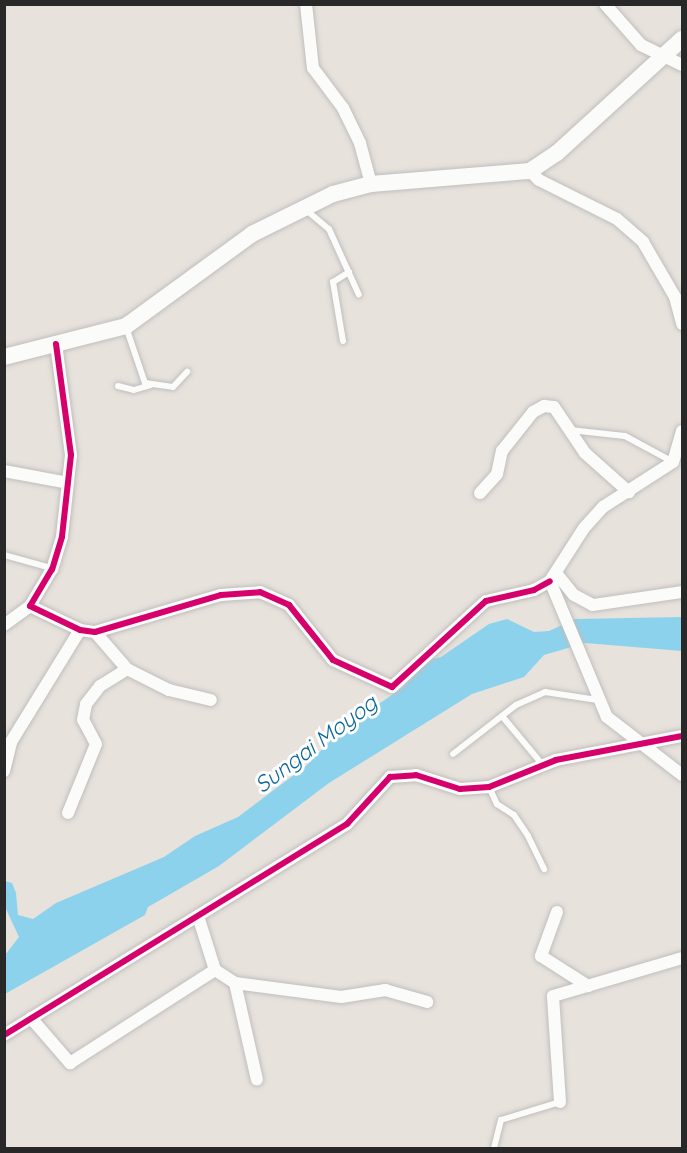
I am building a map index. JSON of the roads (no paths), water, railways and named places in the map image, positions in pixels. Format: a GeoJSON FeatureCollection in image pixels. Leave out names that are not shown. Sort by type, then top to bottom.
{"type":"FeatureCollection","features":[{"type":"Feature","properties":{"kind":"main road"},"geometry":{"type":"LineString","coordinates":[[4,357],[126,326],[252,234],[302,207],[371,184],[530,171],[557,153],[682,39]]}},
{"type":"Feature","properties":{"kind":"street"},"geometry":{"type":"LineString","coordinates":[[306,4],[313,68],[343,108],[360,143],[371,184]]}},
{"type":"Feature","properties":{"kind":"street"},"geometry":{"type":"LineString","coordinates":[[605,4],[641,45],[682,65]]}},
{"type":"Feature","properties":{"kind":"street"},"geometry":{"type":"LineString","coordinates":[[530,171],[539,180],[617,219],[643,242],[671,288],[682,324]]}},
{"type":"Feature","properties":{"kind":"street"},"geometry":{"type":"LineString","coordinates":[[4,625],[30,606],[52,569],[62,537],[71,455],[56,344]]}},
{"type":"Feature","properties":{"kind":"street"},"geometry":{"type":"LineString","coordinates":[[480,493],[496,474],[502,451],[539,407],[554,406],[585,453],[629,492]]}},
{"type":"Feature","properties":{"kind":"street"},"geometry":{"type":"LineString","coordinates":[[30,606],[80,630],[94,632],[221,595],[260,592],[276,597],[302,617],[333,660],[392,687],[486,601],[534,590],[553,577],[584,528],[603,507],[673,462],[682,431]]}},
{"type":"Feature","properties":{"kind":"street"},"geometry":{"type":"LineString","coordinates":[[4,471],[68,483]]}},
{"type":"Feature","properties":{"kind":"street"},"geometry":{"type":"LineString","coordinates":[[553,577],[574,595],[593,605],[682,592]]}},
{"type":"Feature","properties":{"kind":"street"},"geometry":{"type":"LineString","coordinates":[[553,577],[557,598],[597,700],[607,717],[638,744],[682,776]]}},
{"type":"Feature","properties":{"kind":"street"},"geometry":{"type":"LineString","coordinates":[[4,771],[8,742],[80,630]]}},
{"type":"Feature","properties":{"kind":"street"},"geometry":{"type":"LineString","coordinates":[[94,632],[127,669],[169,690],[210,700]]}},
{"type":"Feature","properties":{"kind":"street"},"geometry":{"type":"LineString","coordinates":[[68,813],[96,744],[83,720],[86,705],[100,686],[127,669]]}},
{"type":"Feature","properties":{"kind":"street"},"geometry":{"type":"LineString","coordinates":[[4,1035],[347,824],[390,777],[416,775],[460,789],[489,787],[542,764],[624,751],[638,744],[682,736]]}},
{"type":"Feature","properties":{"kind":"street"},"geometry":{"type":"LineString","coordinates":[[557,912],[541,956],[588,986]]}},
{"type":"Feature","properties":{"kind":"street"},"geometry":{"type":"LineString","coordinates":[[198,916],[215,970],[235,983],[341,997],[385,990],[427,1002]]}},
{"type":"Feature","properties":{"kind":"street"},"geometry":{"type":"LineString","coordinates":[[560,1101],[550,1000],[588,986],[682,958]]}},
{"type":"Feature","properties":{"kind":"street"},"geometry":{"type":"LineString","coordinates":[[31,1018],[70,1063],[215,970]]}},
{"type":"Feature","properties":{"kind":"street"},"geometry":{"type":"LineString","coordinates":[[235,983],[257,1080]]}},
{"type":"Feature","properties":{"kind":"lane"},"geometry":{"type":"LineString","coordinates":[[302,207],[329,229],[360,295]]}},
{"type":"Feature","properties":{"kind":"lane"},"geometry":{"type":"LineString","coordinates":[[343,341],[333,282],[349,272]]}},
{"type":"Feature","properties":{"kind":"lane"},"geometry":{"type":"LineString","coordinates":[[126,326],[140,377],[150,385]]}},
{"type":"Feature","properties":{"kind":"lane"},"geometry":{"type":"LineString","coordinates":[[118,386],[134,390],[150,385],[173,387],[187,372]]}},
{"type":"Feature","properties":{"kind":"lane"},"geometry":{"type":"LineString","coordinates":[[569,430],[625,436],[673,462]]}},
{"type":"Feature","properties":{"kind":"lane"},"geometry":{"type":"LineString","coordinates":[[4,555],[52,569]]}},
{"type":"Feature","properties":{"kind":"lane"},"geometry":{"type":"LineString","coordinates":[[453,754],[502,716],[545,692],[597,700]]}},
{"type":"Feature","properties":{"kind":"lane"},"geometry":{"type":"LineString","coordinates":[[502,716],[542,764]]}},
{"type":"Feature","properties":{"kind":"lane"},"geometry":{"type":"LineString","coordinates":[[489,787],[497,804],[514,815],[528,836],[544,869]]}},
{"type":"Feature","properties":{"kind":"lane"},"geometry":{"type":"LineString","coordinates":[[495,1149],[501,1120],[560,1101]]}},
{"type":"Feature","properties":{"kind":"water"},"geometry":{"type":"Polygon","coordinates":[[[682,617],[682,651],[585,643],[544,655],[524,677],[472,694],[329,783],[219,866],[148,907],[145,915],[5,994],[5,955],[19,937],[5,907],[5,881],[12,883],[16,893],[18,915],[33,919],[56,903],[164,857],[195,836],[238,817],[307,765],[341,730],[402,688],[428,660],[441,657],[489,624],[507,619],[534,632],[549,631],[575,619],[682,617]]]}},
{"type":"Feature","properties":{"kind":"water label","name":"Sungai Moyog"},"geometry":{"type":"Point","coordinates":[316,744]}}]}
